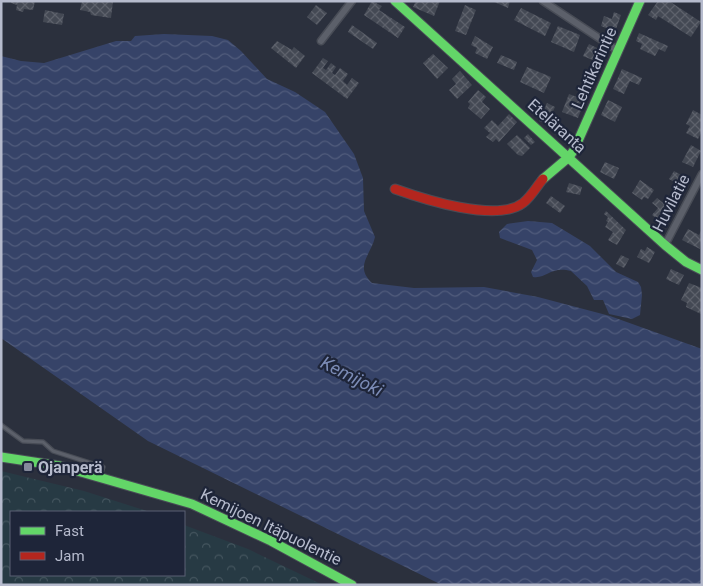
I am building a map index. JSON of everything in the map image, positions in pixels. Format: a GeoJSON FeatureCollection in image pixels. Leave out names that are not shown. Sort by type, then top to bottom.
{"type":"FeatureCollection","features":[{"type":"Feature","properties":{"kind":"street"},"geometry":{"type":"LineString","coordinates":[[321,41],[352,1]]}},
{"type":"Feature","properties":{"kind":"street","name":"Eteläranta"},"geometry":{"type":"LineString","coordinates":[[395,1],[665,245],[686,262],[702,270]]}},
{"type":"Feature","properties":{"kind":"street"},"geometry":{"type":"LineString","coordinates":[[543,1],[617,50]]}},
{"type":"Feature","properties":{"kind":"street","name":"Lehtikarintie"},"geometry":{"type":"LineString","coordinates":[[395,189],[435,203],[478,210],[510,208],[523,203],[545,176],[569,157],[640,1]]}},
{"type":"Feature","properties":{"kind":"street","name":"Huvilatie"},"geometry":{"type":"LineString","coordinates":[[665,245],[702,174]]}},
{"type":"Feature","properties":{"kind":"street","name":"Kemijoen Itäpuolentie"},"geometry":{"type":"LineString","coordinates":[[1,456],[60,466],[192,504],[271,541],[352,585]]}},
{"type":"Feature","properties":{"kind":"lane"},"geometry":{"type":"LineString","coordinates":[[1,425],[23,441],[44,442],[53,451],[103,467],[100,477]]}},
{"type":"Feature","properties":{"kind":"green space"},"geometry":{"type":"Polygon","coordinates":[[[1,471],[84,491],[147,511],[10,511],[10,576],[185,576],[185,525],[248,549],[323,585],[1,585],[1,471]]]}},
{"type":"Feature","properties":{"kind":"water","name":"Kemijoki"},"geometry":{"type":"Polygon","coordinates":[[[164,34],[212,36],[228,40],[267,79],[295,92],[325,112],[354,154],[363,178],[364,211],[375,237],[365,260],[364,271],[372,283],[414,288],[484,287],[538,297],[610,316],[702,349],[702,585],[442,585],[148,441],[1,338],[1,56],[21,61],[44,63],[116,41],[131,41],[135,36],[164,34]]]}},
{"type":"Feature","properties":{"kind":"water"},"geometry":{"type":"Polygon","coordinates":[[[528,221],[552,223],[590,246],[616,272],[638,282],[642,295],[640,315],[632,319],[609,314],[603,300],[594,300],[587,286],[571,271],[558,270],[533,277],[531,272],[537,260],[532,250],[500,238],[499,232],[507,224],[528,221]]]}},
{"type":"Feature","properties":{"kind":"building"},"geometry":{"type":"Polygon","coordinates":[[[11,1],[35,1],[33,10],[24,9],[23,12],[16,10],[17,5],[11,3],[11,1]]]}},
{"type":"Feature","properties":{"kind":"building"},"geometry":{"type":"Polygon","coordinates":[[[82,1],[113,1],[111,18],[91,15],[90,12],[80,10],[82,1]]]}},
{"type":"Feature","properties":{"kind":"building"},"geometry":{"type":"Polygon","coordinates":[[[372,1],[382,6],[379,10],[405,27],[398,38],[364,15],[372,1]]]}},
{"type":"Feature","properties":{"kind":"building"},"geometry":{"type":"Polygon","coordinates":[[[416,1],[440,1],[434,16],[413,7],[416,1]]]}},
{"type":"Feature","properties":{"kind":"building"},"geometry":{"type":"Polygon","coordinates":[[[492,1],[510,1],[508,8],[492,1]]]}},
{"type":"Feature","properties":{"kind":"building"},"geometry":{"type":"Polygon","coordinates":[[[658,1],[669,1],[701,22],[691,37],[658,16],[656,20],[648,15],[658,1]]]}},
{"type":"Feature","properties":{"kind":"building"},"geometry":{"type":"Polygon","coordinates":[[[316,5],[327,13],[317,25],[307,17],[316,5]]]}},
{"type":"Feature","properties":{"kind":"building"},"geometry":{"type":"Polygon","coordinates":[[[465,5],[476,10],[466,35],[455,31],[465,5]]]}},
{"type":"Feature","properties":{"kind":"building"},"geometry":{"type":"Polygon","coordinates":[[[521,8],[551,23],[545,36],[514,20],[521,8]]]}},
{"type":"Feature","properties":{"kind":"building"},"geometry":{"type":"Polygon","coordinates":[[[45,10],[64,14],[62,25],[43,22],[45,10]]]}},
{"type":"Feature","properties":{"kind":"building"},"geometry":{"type":"Polygon","coordinates":[[[614,12],[621,15],[615,32],[601,26],[604,16],[612,19],[614,12]]]}},
{"type":"Feature","properties":{"kind":"building"},"geometry":{"type":"Polygon","coordinates":[[[352,25],[377,43],[373,49],[348,32],[352,25]]]}},
{"type":"Feature","properties":{"kind":"building"},"geometry":{"type":"Polygon","coordinates":[[[558,26],[580,35],[574,52],[551,42],[558,26]]]}},
{"type":"Feature","properties":{"kind":"building"},"geometry":{"type":"Polygon","coordinates":[[[639,33],[668,46],[665,52],[659,49],[655,56],[640,49],[642,44],[636,41],[639,33]]]}},
{"type":"Feature","properties":{"kind":"building"},"geometry":{"type":"Polygon","coordinates":[[[475,36],[493,47],[487,59],[475,53],[477,48],[471,45],[475,36]]]}},
{"type":"Feature","properties":{"kind":"building"},"geometry":{"type":"Polygon","coordinates":[[[277,41],[292,50],[294,47],[305,56],[296,68],[271,48],[277,41]]]}},
{"type":"Feature","properties":{"kind":"building"},"geometry":{"type":"Polygon","coordinates":[[[589,44],[605,52],[600,63],[583,56],[589,44]]]}},
{"type":"Feature","properties":{"kind":"building"},"geometry":{"type":"Polygon","coordinates":[[[433,54],[448,68],[437,79],[423,63],[433,54]]]}},
{"type":"Feature","properties":{"kind":"building"},"geometry":{"type":"Polygon","coordinates":[[[501,55],[517,62],[514,70],[497,63],[501,55]]]}},
{"type":"Feature","properties":{"kind":"building"},"geometry":{"type":"Polygon","coordinates":[[[323,58],[328,61],[323,68],[326,70],[331,63],[336,67],[332,73],[335,75],[340,68],[348,74],[343,81],[347,85],[352,78],[359,83],[347,99],[312,73],[323,58]]]}},
{"type":"Feature","properties":{"kind":"building"},"geometry":{"type":"Polygon","coordinates":[[[527,67],[551,77],[544,93],[520,82],[527,67]]]}},
{"type":"Feature","properties":{"kind":"building"},"geometry":{"type":"Polygon","coordinates":[[[622,69],[642,78],[639,85],[630,81],[624,94],[613,89],[622,69]]]}},
{"type":"Feature","properties":{"kind":"building"},"geometry":{"type":"Polygon","coordinates":[[[460,71],[472,85],[457,99],[449,90],[456,84],[452,79],[460,71]]]}},
{"type":"Feature","properties":{"kind":"building"},"geometry":{"type":"Polygon","coordinates":[[[478,90],[486,97],[482,102],[490,109],[481,119],[468,108],[470,104],[468,102],[478,90]]]}},
{"type":"Feature","properties":{"kind":"building"},"geometry":{"type":"Polygon","coordinates":[[[569,94],[585,100],[578,118],[562,112],[569,94]]]}},
{"type":"Feature","properties":{"kind":"building"},"geometry":{"type":"Polygon","coordinates":[[[608,100],[622,107],[615,122],[601,115],[608,100]]]}},
{"type":"Feature","properties":{"kind":"building"},"geometry":{"type":"Polygon","coordinates":[[[547,103],[555,107],[547,124],[539,121],[547,103]]]}},
{"type":"Feature","properties":{"kind":"building"},"geometry":{"type":"Polygon","coordinates":[[[693,110],[702,115],[702,131],[698,139],[686,133],[690,126],[686,124],[693,110]]]}},
{"type":"Feature","properties":{"kind":"building"},"geometry":{"type":"Polygon","coordinates":[[[509,114],[517,122],[499,142],[496,139],[493,142],[486,137],[490,133],[484,128],[492,120],[498,126],[509,114]]]}},
{"type":"Feature","properties":{"kind":"building"},"geometry":{"type":"Polygon","coordinates":[[[528,134],[535,142],[531,145],[524,138],[528,134]]]}},
{"type":"Feature","properties":{"kind":"building"},"geometry":{"type":"Polygon","coordinates":[[[517,135],[530,148],[522,156],[518,155],[507,144],[517,135]]]}},
{"type":"Feature","properties":{"kind":"building"},"geometry":{"type":"Polygon","coordinates":[[[691,145],[701,151],[693,167],[682,162],[691,145]]]}},
{"type":"Feature","properties":{"kind":"building"},"geometry":{"type":"Polygon","coordinates":[[[605,162],[619,168],[614,179],[600,172],[605,162]]]}},
{"type":"Feature","properties":{"kind":"building"},"geometry":{"type":"Polygon","coordinates":[[[674,171],[690,180],[682,194],[674,190],[678,184],[669,179],[674,171]]]}},
{"type":"Feature","properties":{"kind":"building"},"geometry":{"type":"Polygon","coordinates":[[[640,180],[654,190],[648,199],[644,197],[642,200],[632,193],[640,180]]]}},
{"type":"Feature","properties":{"kind":"building"},"geometry":{"type":"Polygon","coordinates":[[[569,183],[582,187],[580,195],[566,192],[569,183]]]}},
{"type":"Feature","properties":{"kind":"building"},"geometry":{"type":"Polygon","coordinates":[[[551,196],[565,206],[560,213],[546,203],[551,196]]]}},
{"type":"Feature","properties":{"kind":"building"},"geometry":{"type":"Polygon","coordinates":[[[657,198],[673,211],[663,223],[652,215],[658,208],[652,203],[657,198]]]}},
{"type":"Feature","properties":{"kind":"building"},"geometry":{"type":"Polygon","coordinates":[[[606,211],[626,230],[617,245],[608,240],[613,232],[605,227],[608,222],[606,221],[608,217],[604,214],[606,211]]]}},
{"type":"Feature","properties":{"kind":"building"},"geometry":{"type":"Polygon","coordinates":[[[688,229],[699,235],[702,229],[700,249],[682,240],[688,229]]]}},
{"type":"Feature","properties":{"kind":"building"},"geometry":{"type":"Polygon","coordinates":[[[647,247],[655,252],[649,263],[637,257],[641,249],[645,251],[647,247]]]}},
{"type":"Feature","properties":{"kind":"building"},"geometry":{"type":"Polygon","coordinates":[[[621,255],[629,259],[624,268],[616,264],[621,255]]]}},
{"type":"Feature","properties":{"kind":"building"},"geometry":{"type":"Polygon","coordinates":[[[671,269],[684,275],[679,285],[666,279],[671,269]]]}},
{"type":"Feature","properties":{"kind":"building"},"geometry":{"type":"Polygon","coordinates":[[[689,283],[702,288],[701,314],[686,307],[687,303],[681,300],[689,283]]]}},
{"type":"Feature","properties":{"kind":"traffic: fast"},"geometry":{"type":"LineString","coordinates":[[395,1],[665,245],[686,262],[702,270]]}},
{"type":"Feature","properties":{"kind":"traffic: fast"},"geometry":{"type":"LineString","coordinates":[[543,179],[569,157],[574,150],[640,1]]}},
{"type":"Feature","properties":{"kind":"traffic: fast"},"geometry":{"type":"LineString","coordinates":[[1,457],[60,466],[192,504],[271,541],[352,585]]}},
{"type":"Feature","properties":{"kind":"traffic: jam"},"geometry":{"type":"LineString","coordinates":[[395,189],[441,203],[478,210],[496,211],[511,209],[523,203],[543,179]]}},
{"type":"Feature","properties":{"kind":"place","name":"Ojanperä"},"geometry":{"type":"Point","coordinates":[28,467]}}]}
